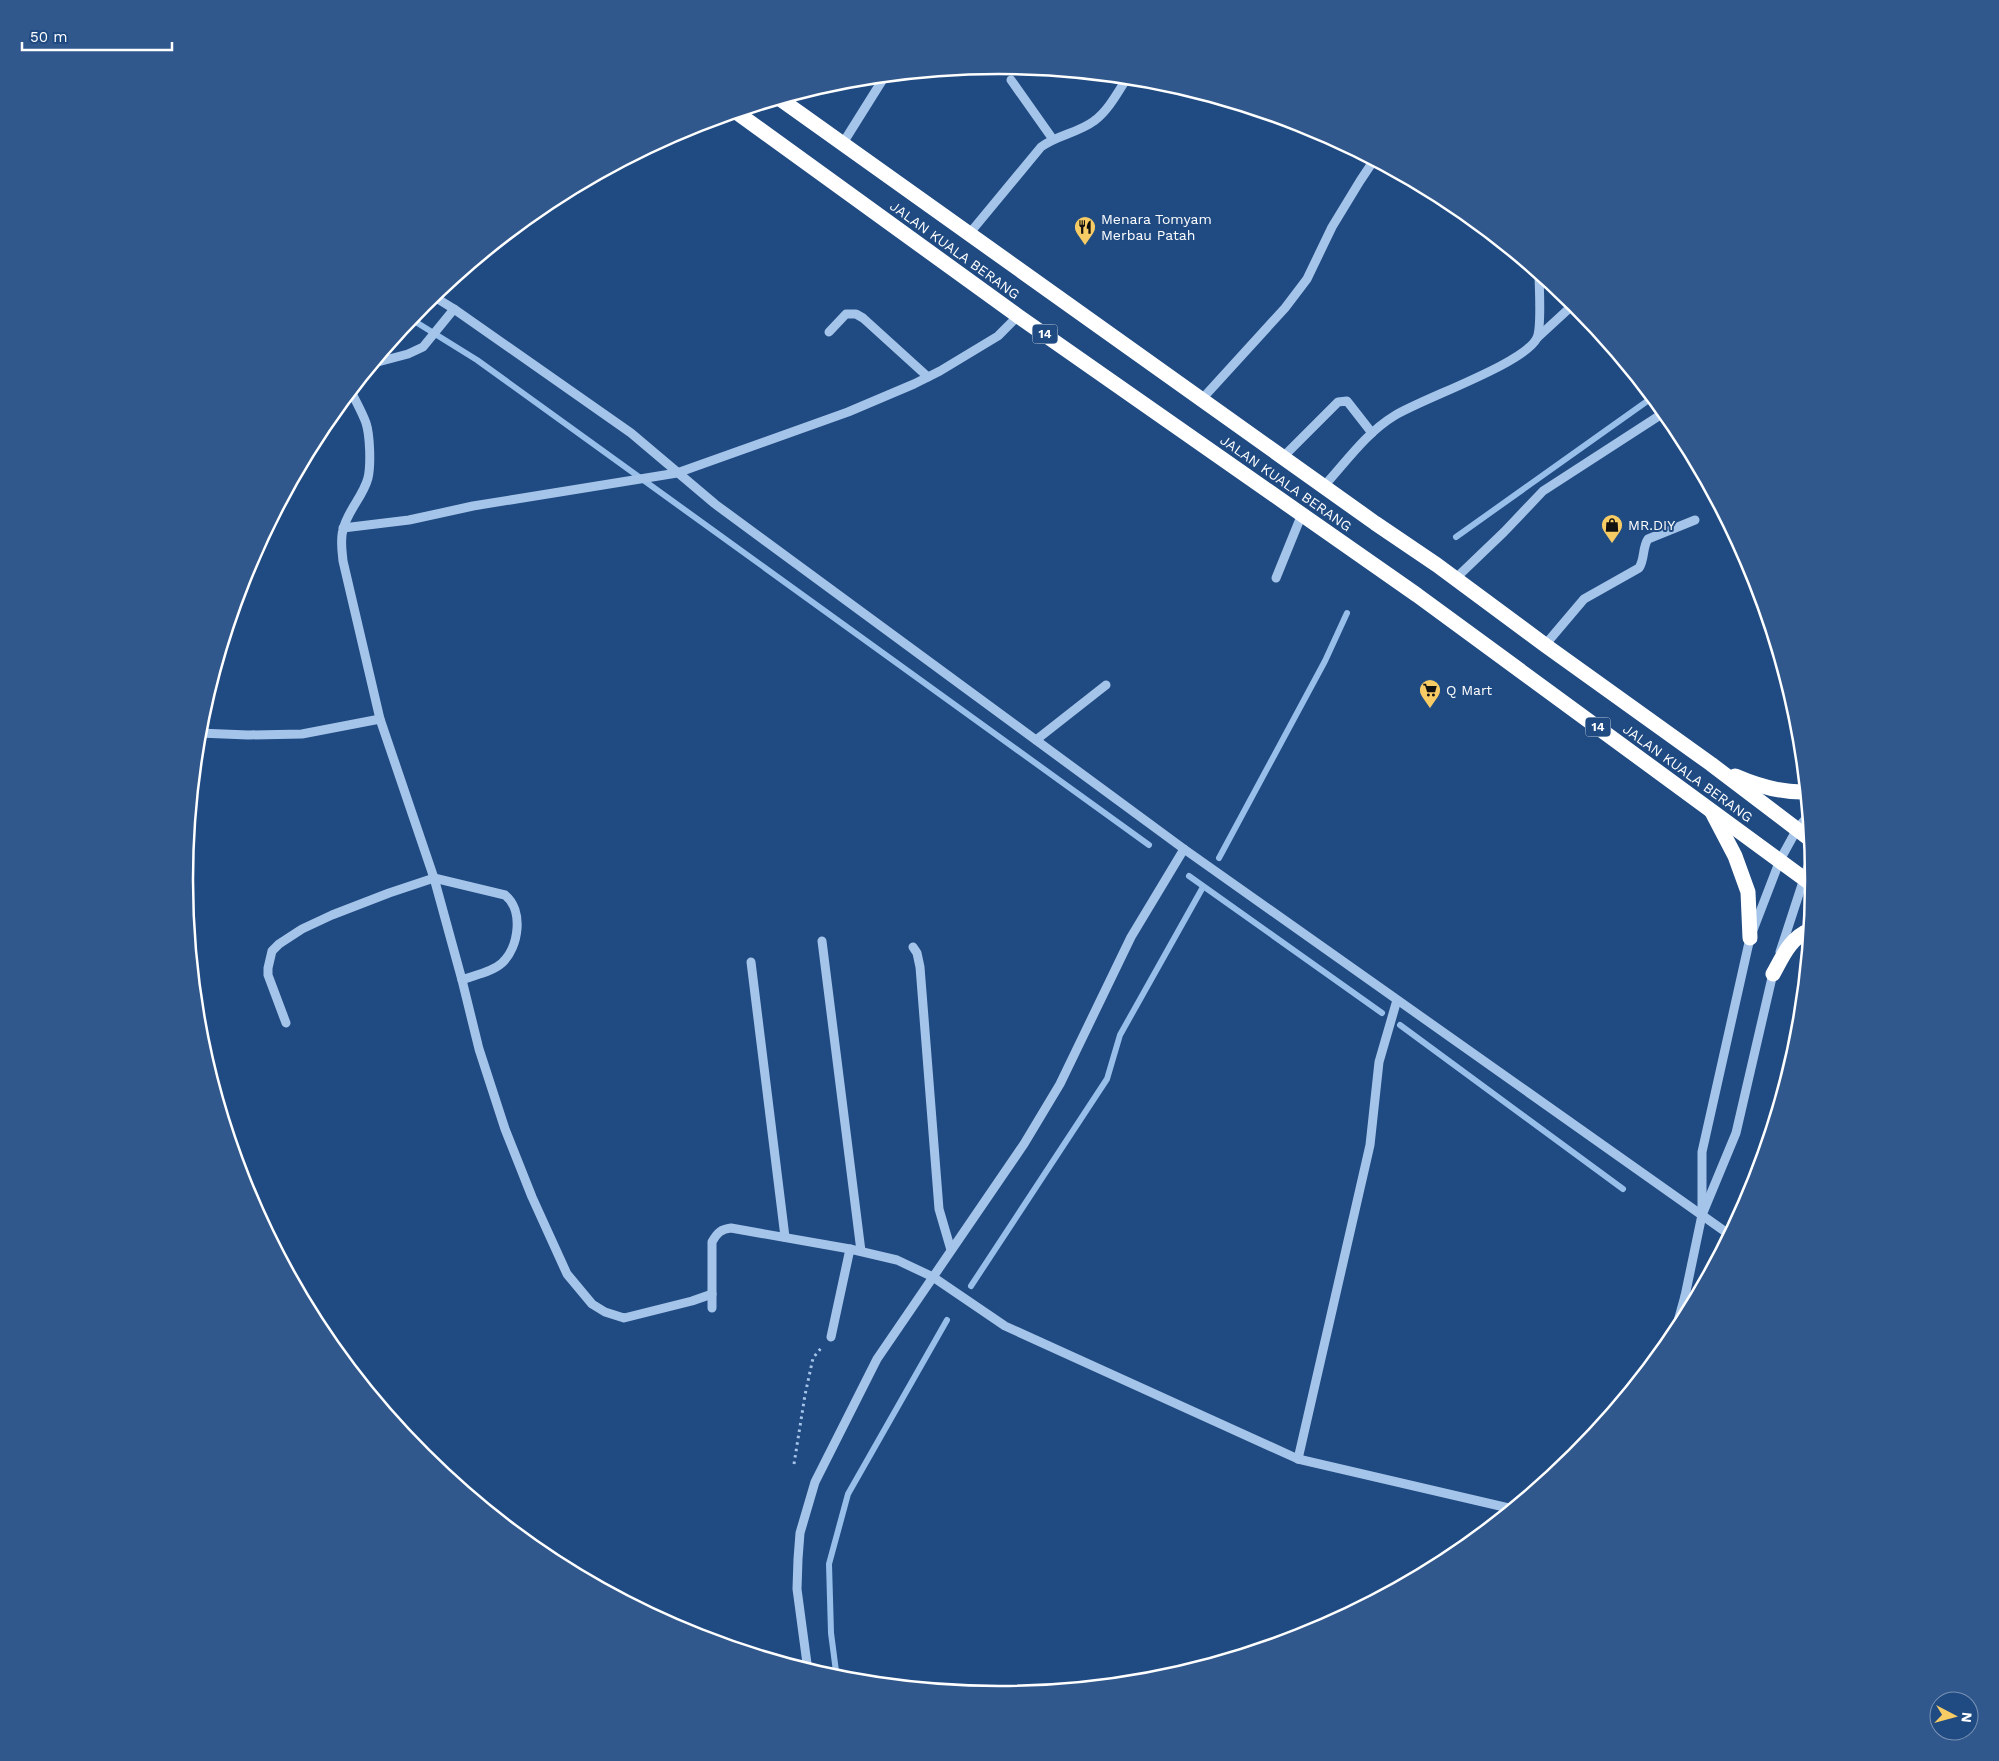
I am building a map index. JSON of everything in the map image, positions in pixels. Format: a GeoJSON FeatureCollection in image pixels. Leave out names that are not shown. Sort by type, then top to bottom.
{"type":"FeatureCollection","features":[{"type":"Feature","properties":{"kind":"highway","name":"JALAN KUALA BERANG"},"geometry":{"type":"LineString","coordinates":[[785,103],[1455,579],[1545,646],[1711,764],[1805,835]]}},
{"type":"Feature","properties":{"kind":"highway","name":"JALAN KUALA BERANG"},"geometry":{"type":"LineString","coordinates":[[742,116],[1018,316],[1424,600],[1806,880]]}},
{"type":"Feature","properties":{"kind":"highway"},"geometry":{"type":"LineString","coordinates":[[1711,764],[1748,782],[1785,791],[1801,792]]}},
{"type":"Feature","properties":{"kind":"highway"},"geometry":{"type":"LineString","coordinates":[[1711,809],[1734,856],[1748,892],[1750,938]]}},
{"type":"Feature","properties":{"kind":"highway"},"geometry":{"type":"LineString","coordinates":[[1773,974],[1787,948],[1797,936],[1805,932]]}},
{"type":"Feature","properties":{"kind":"street"},"geometry":{"type":"LineString","coordinates":[[1011,80],[1052,138]]}},
{"type":"Feature","properties":{"kind":"street"},"geometry":{"type":"LineString","coordinates":[[843,143],[881,83]]}},
{"type":"Feature","properties":{"kind":"street"},"geometry":{"type":"LineString","coordinates":[[969,234],[1041,146],[1052,138],[1062,136],[1094,121],[1111,103],[1123,84]]}},
{"type":"Feature","properties":{"kind":"street"},"geometry":{"type":"LineString","coordinates":[[1202,399],[1284,308],[1307,279],[1332,228],[1371,165]]}},
{"type":"Feature","properties":{"kind":"street"},"geometry":{"type":"LineString","coordinates":[[1537,338],[1539,328],[1539,281]]}},
{"type":"Feature","properties":{"kind":"street"},"geometry":{"type":"LineString","coordinates":[[440,300],[631,433],[715,504],[1184,849],[1725,1232]]}},
{"type":"Feature","properties":{"kind":"street"},"geometry":{"type":"LineString","coordinates":[[1324,486],[1372,433],[1394,416],[1478,377],[1524,351],[1568,308]]}},
{"type":"Feature","properties":{"kind":"street"},"geometry":{"type":"LineString","coordinates":[[383,361],[408,354],[423,347],[447,320],[454,309]]}},
{"type":"Feature","properties":{"kind":"street"},"geometry":{"type":"LineString","coordinates":[[829,332],[846,314],[856,314],[928,377]]}},
{"type":"Feature","properties":{"kind":"street"},"geometry":{"type":"LineString","coordinates":[[343,528],[409,520],[473,506],[677,473],[848,412],[928,377],[998,336],[1018,316]]}},
{"type":"Feature","properties":{"kind":"street"},"geometry":{"type":"LineString","coordinates":[[353,397],[366,425],[369,468],[368,477],[361,496],[343,528],[341,544],[343,561],[380,719],[434,878],[479,1049],[505,1129],[532,1197],[567,1274],[592,1304],[605,1312],[624,1318],[712,1294]]}},
{"type":"Feature","properties":{"kind":"street"},"geometry":{"type":"LineString","coordinates":[[1283,457],[1342,400],[1347,401],[1372,433]]}},
{"type":"Feature","properties":{"kind":"street"},"geometry":{"type":"LineString","coordinates":[[1455,579],[1543,491],[1659,416]]}},
{"type":"Feature","properties":{"kind":"street"},"geometry":{"type":"LineString","coordinates":[[1276,578],[1302,514]]}},
{"type":"Feature","properties":{"kind":"street"},"geometry":{"type":"LineString","coordinates":[[1545,646],[1584,599],[1639,568],[1643,561],[1645,543],[1648,539],[1695,520]]}},
{"type":"Feature","properties":{"kind":"street"},"geometry":{"type":"LineString","coordinates":[[1036,740],[1106,685]]}},
{"type":"Feature","properties":{"kind":"street"},"geometry":{"type":"LineString","coordinates":[[206,734],[302,734],[380,719]]}},
{"type":"Feature","properties":{"kind":"street"},"geometry":{"type":"LineString","coordinates":[[1702,1215],[1702,1152],[1750,938],[1780,860],[1804,820]]}},
{"type":"Feature","properties":{"kind":"street"},"geometry":{"type":"LineString","coordinates":[[807,1664],[797,1581],[800,1533],[812,1490],[824,1461],[877,1359],[1043,1114],[1082,1041],[1130,938],[1184,849]]}},
{"type":"Feature","properties":{"kind":"street"},"geometry":{"type":"LineString","coordinates":[[286,1022],[268,975],[272,951],[279,944],[332,915],[434,878],[505,895],[510,899],[515,908],[517,922],[516,940],[508,956],[501,964],[462,980]]}},
{"type":"Feature","properties":{"kind":"street"},"geometry":{"type":"LineString","coordinates":[[1681,1312],[1702,1215],[1736,1132],[1773,974],[1806,890]]}},
{"type":"Feature","properties":{"kind":"street"},"geometry":{"type":"LineString","coordinates":[[822,941],[861,1251]]}},
{"type":"Feature","properties":{"kind":"street"},"geometry":{"type":"LineString","coordinates":[[913,947],[917,953],[920,967],[939,1209],[951,1250]]}},
{"type":"Feature","properties":{"kind":"street"},"geometry":{"type":"LineString","coordinates":[[751,962],[785,1237]]}},
{"type":"Feature","properties":{"kind":"street"},"geometry":{"type":"LineString","coordinates":[[1298,1459],[1370,1145],[1379,1062],[1397,1000]]}},
{"type":"Feature","properties":{"kind":"street"},"geometry":{"type":"LineString","coordinates":[[712,1308],[712,1242],[716,1234],[724,1229],[731,1228],[850,1248],[897,1260],[933,1277],[1004,1326],[1298,1459],[1507,1508]]}},
{"type":"Feature","properties":{"kind":"street"},"geometry":{"type":"LineString","coordinates":[[831,1337],[850,1248]]}},
{"type":"Feature","properties":{"kind":"street"},"geometry":{"type":"LineString","coordinates":[[1685,1296],[1689,1299]]}},
{"type":"Feature","properties":{"kind":"path"},"geometry":{"type":"LineString","coordinates":[[794,1464],[813,1358],[831,1337]]}},
{"type":"Feature","properties":{"kind":"waterway"},"geometry":{"type":"LineString","coordinates":[[417,323],[477,360],[1149,845]]}},
{"type":"Feature","properties":{"kind":"waterway"},"geometry":{"type":"LineString","coordinates":[[1456,537],[1648,401]]}},
{"type":"Feature","properties":{"kind":"waterway"},"geometry":{"type":"LineString","coordinates":[[1219,858],[1325,661],[1347,613]]}},
{"type":"Feature","properties":{"kind":"waterway"},"geometry":{"type":"LineString","coordinates":[[1189,876],[1382,1013]]}},
{"type":"Feature","properties":{"kind":"waterway"},"geometry":{"type":"LineString","coordinates":[[971,1286],[1107,1079],[1120,1035],[1203,887]]}},
{"type":"Feature","properties":{"kind":"waterway"},"geometry":{"type":"LineString","coordinates":[[1400,1025],[1623,1189]]}},
{"type":"Feature","properties":{"kind":"waterway"},"geometry":{"type":"LineString","coordinates":[[836,1671],[831,1633],[829,1564],[848,1494],[947,1320]]}},
{"type":"Feature","properties":{"kind":"place","name":"Menara Tomyam Merbau Patah"},"geometry":{"type":"Point","coordinates":[1085,246]}},
{"type":"Feature","properties":{"kind":"place","name":"MR.DIY"},"geometry":{"type":"Point","coordinates":[1612,544]}},
{"type":"Feature","properties":{"kind":"place","name":"Q Mart"},"geometry":{"type":"Point","coordinates":[1430,709]}}]}
